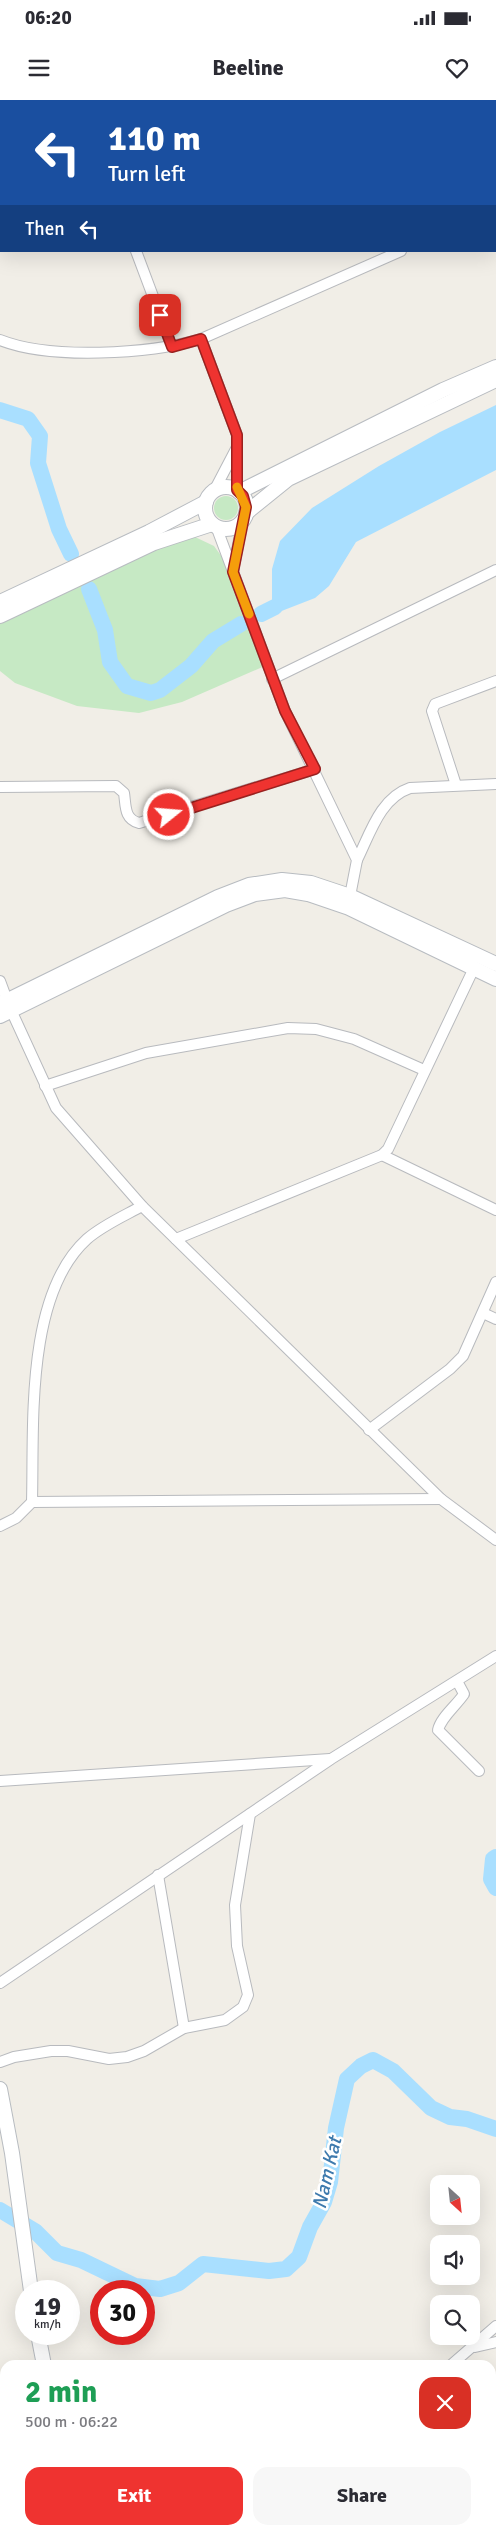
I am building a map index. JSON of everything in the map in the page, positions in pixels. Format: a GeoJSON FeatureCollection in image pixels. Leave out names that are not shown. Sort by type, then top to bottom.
{"type":"FeatureCollection","features":[{"type":"Feature","properties":{"kind":"street"},"geometry":{"type":"LineString","coordinates":[[136,252],[172,347]]}},
{"type":"Feature","properties":{"kind":"street"},"geometry":{"type":"LineString","coordinates":[[0,340],[17,346],[50,351],[145,351],[172,347],[201,339],[399,252]]}},
{"type":"Feature","properties":{"kind":"street"},"geometry":{"type":"LineString","coordinates":[[201,339],[238,444],[238,491],[245,501],[244,516],[233,572]]}},
{"type":"Feature","properties":{"kind":"street"},"geometry":{"type":"LineString","coordinates":[[0,602],[149,532],[225,487],[238,491],[443,390],[496,367]]}},
{"type":"Feature","properties":{"kind":"street"},"geometry":{"type":"LineString","coordinates":[[0,616],[154,542],[214,525],[234,527],[244,516],[288,479],[496,380]]}},
{"type":"Feature","properties":{"kind":"street"},"geometry":{"type":"LineString","coordinates":[[238,444],[210,496],[205,512],[214,525],[233,572],[285,711],[315,769],[356,860]]}},
{"type":"Feature","properties":{"kind":"street"},"geometry":{"type":"LineString","coordinates":[[272,679],[496,570]]}},
{"type":"Feature","properties":{"kind":"street"},"geometry":{"type":"LineString","coordinates":[[456,785],[432,711],[435,704],[496,681]]}},
{"type":"Feature","properties":{"kind":"street"},"geometry":{"type":"LineString","coordinates":[[0,787],[116,786],[124,793],[128,816],[131,821],[139,823],[315,769]]}},
{"type":"Feature","properties":{"kind":"street"},"geometry":{"type":"LineString","coordinates":[[350,896],[356,860],[391,798],[410,788],[496,784]]}},
{"type":"Feature","properties":{"kind":"street"},"geometry":{"type":"LineString","coordinates":[[5,1007],[218,897],[249,885],[282,880],[311,883],[350,896],[477,963],[496,979]]}},
{"type":"Feature","properties":{"kind":"street"},"geometry":{"type":"LineString","coordinates":[[5,1007],[226,905],[255,894],[285,890],[308,894],[349,908],[477,963],[496,964]]}},
{"type":"Feature","properties":{"kind":"street"},"geometry":{"type":"LineString","coordinates":[[176,1239],[382,1155],[388,1149],[424,1070],[477,963]]}},
{"type":"Feature","properties":{"kind":"street"},"geometry":{"type":"LineString","coordinates":[[0,981],[5,1007],[56,1108],[142,1206],[441,1499],[496,1540]]}},
{"type":"Feature","properties":{"kind":"street"},"geometry":{"type":"LineString","coordinates":[[45,1086],[146,1052],[288,1028],[316,1029],[354,1039],[424,1070]]}},
{"type":"Feature","properties":{"kind":"street"},"geometry":{"type":"LineString","coordinates":[[382,1155],[496,1210]]}},
{"type":"Feature","properties":{"kind":"street"},"geometry":{"type":"LineString","coordinates":[[0,1526],[16,1518],[32,1502],[35,1386],[42,1326],[59,1276],[85,1241],[98,1230],[142,1206]]}},
{"type":"Feature","properties":{"kind":"street"},"geometry":{"type":"LineString","coordinates":[[369,1430],[450,1369],[463,1356],[496,1282]]}},
{"type":"Feature","properties":{"kind":"street"},"geometry":{"type":"LineString","coordinates":[[483,1313],[496,1319]]}},
{"type":"Feature","properties":{"kind":"street"},"geometry":{"type":"LineString","coordinates":[[32,1502],[441,1499]]}},
{"type":"Feature","properties":{"kind":"street"},"geometry":{"type":"LineString","coordinates":[[0,1983],[331,1759],[496,1656]]}},
{"type":"Feature","properties":{"kind":"street"},"geometry":{"type":"LineString","coordinates":[[457,1681],[464,1694],[454,1709],[440,1723],[438,1730],[479,1771]]}},
{"type":"Feature","properties":{"kind":"street"},"geometry":{"type":"LineString","coordinates":[[0,1781],[331,1759]]}},
{"type":"Feature","properties":{"kind":"street"},"geometry":{"type":"LineString","coordinates":[[0,2062],[14,2057],[50,2051],[68,2051],[109,2059],[127,2058],[144,2051],[184,2028],[226,2020],[247,2002],[248,1995],[242,1978],[234,1924],[235,1905],[250,1814]]}},
{"type":"Feature","properties":{"kind":"street"},"geometry":{"type":"LineString","coordinates":[[158,1875],[184,2028]]}},
{"type":"Feature","properties":{"kind":"street"},"geometry":{"type":"LineString","coordinates":[[0,2089],[4,2099],[29,2280]]}},
{"type":"Feature","properties":{"kind":"street"},"geometry":{"type":"LineString","coordinates":[[457,2360],[496,2326]]}},
{"type":"Feature","properties":{"kind":"street"},"geometry":{"type":"LineString","coordinates":[[473,2348],[496,2342]]}},
{"type":"Feature","properties":{"kind":"street"},"geometry":{"type":"LineString","coordinates":[[40,2345],[43,2360]]}},
{"type":"Feature","properties":{"kind":"green space"},"geometry":{"type":"Polygon","coordinates":[[[226,496],[235,499],[238,508],[235,517],[226,520],[217,517],[214,508],[217,499],[226,496]]]}},
{"type":"Feature","properties":{"kind":"green space"},"geometry":{"type":"Polygon","coordinates":[[[195,537],[214,546],[233,572],[267,665],[182,702],[139,713],[77,706],[15,683],[0,671],[0,616],[154,543],[195,537]]]}},
{"type":"Feature","properties":{"kind":"water"},"geometry":{"type":"Polygon","coordinates":[[[496,405],[496,470],[356,542],[329,586],[315,598],[279,612],[272,603],[272,569],[280,541],[312,508],[379,466],[440,432],[496,405]]]}},
{"type":"Feature","properties":{"kind":"waterway"},"geometry":{"type":"LineString","coordinates":[[0,410],[28,419],[40,436],[38,463],[59,529],[71,554]]}},
{"type":"Feature","properties":{"kind":"waterway"},"geometry":{"type":"LineString","coordinates":[[89,589],[105,630],[110,662],[127,686],[151,693],[160,690],[191,666],[213,641],[241,624]]}},
{"type":"Feature","properties":{"kind":"waterway"},"geometry":{"type":"LineString","coordinates":[[261,614],[275,607]]}},
{"type":"Feature","properties":{"kind":"waterway","name":"Nam Kat"},"geometry":{"type":"LineString","coordinates":[[496,1857],[493,1859],[491,1879],[496,1888]]}},
{"type":"Feature","properties":{"kind":"waterway","name":"Nam Kat"},"geometry":{"type":"LineString","coordinates":[[0,2210],[35,2231],[57,2253],[81,2260],[135,2286],[160,2289],[179,2283],[203,2264],[269,2271],[286,2269],[299,2257],[310,2227],[324,2202],[330,2182],[336,2128],[347,2079],[361,2066],[373,2060],[393,2071],[431,2108],[450,2117],[467,2119],[496,2129]]}},
{"type":"Feature","properties":{"kind":"slow traffic"},"geometry":{"type":"LineString","coordinates":[[237,487],[245,501],[246,513],[243,519],[233,572],[249,614]]}},
{"type":"Feature","properties":{"kind":"route"},"geometry":{"type":"LineString","coordinates":[[160,315],[172,347],[201,339],[237,435],[237,490],[245,501],[246,513],[243,519],[233,572],[285,711],[315,769],[169,815]]}}]}
